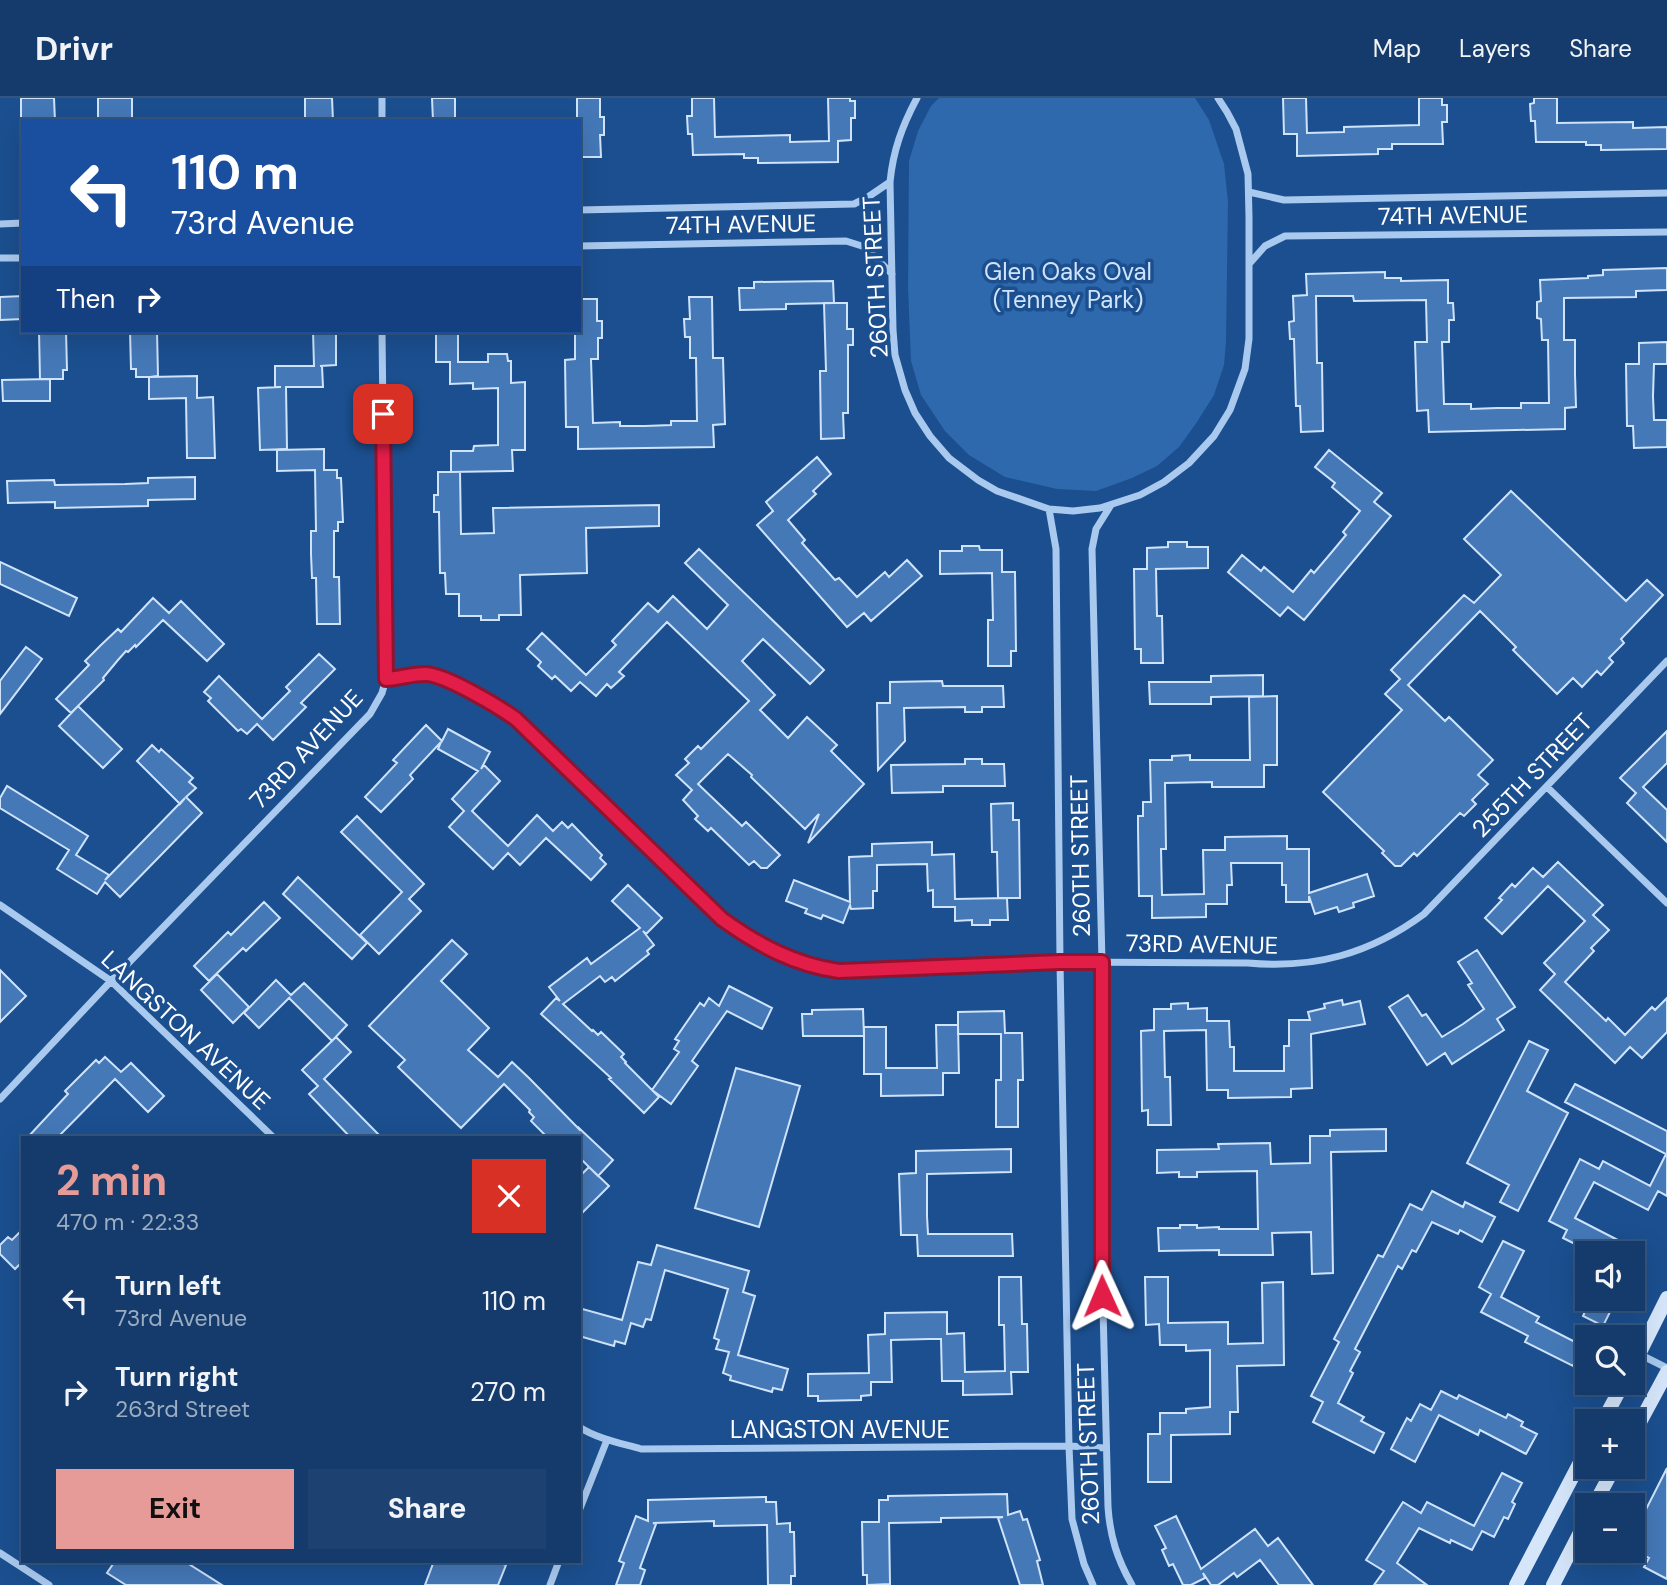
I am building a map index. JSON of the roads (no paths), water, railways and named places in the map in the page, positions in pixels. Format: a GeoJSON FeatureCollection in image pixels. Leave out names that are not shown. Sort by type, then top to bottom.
{"type":"FeatureCollection","features":[{"type":"Feature","properties":{"kind":"main road"},"geometry":{"type":"LineString","coordinates":[[1645,1342],[1667,1298]]}},
{"type":"Feature","properties":{"kind":"main road"},"geometry":{"type":"LineString","coordinates":[[1645,1412],[1667,1370]]}},
{"type":"Feature","properties":{"kind":"main road"},"geometry":{"type":"LineString","coordinates":[[1516,1585],[1575,1472]]}},
{"type":"Feature","properties":{"kind":"main road"},"geometry":{"type":"LineString","coordinates":[[1553,1585],[1575,1542]]}},
{"type":"Feature","properties":{"kind":"street"},"geometry":{"type":"LineString","coordinates":[[382,98],[382,119]]}},
{"type":"Feature","properties":{"kind":"street","name":"260TH STREET"},"geometry":{"type":"LineString","coordinates":[[916,98],[900,132],[890,182],[895,355],[905,390],[915,413],[930,436],[949,457],[978,480],[998,491],[1049,509],[1073,511],[1100,508],[1140,495],[1164,482],[1189,463],[1214,436],[1230,410],[1245,369],[1249,339],[1248,174],[1236,130],[1218,98]]}},
{"type":"Feature","properties":{"kind":"street","name":"74TH AVENUE"},"geometry":{"type":"LineString","coordinates":[[581,210],[854,204],[890,182]]}},
{"type":"Feature","properties":{"kind":"street","name":"74TH AVENUE"},"geometry":{"type":"LineString","coordinates":[[1249,192],[1284,200],[1667,193]]}},
{"type":"Feature","properties":{"kind":"street"},"geometry":{"type":"LineString","coordinates":[[0,224],[21,223]]}},
{"type":"Feature","properties":{"kind":"street","name":"74TH AVENUE"},"geometry":{"type":"LineString","coordinates":[[1249,263],[1265,246],[1285,236],[1667,232]]}},
{"type":"Feature","properties":{"kind":"street","name":"74TH AVENUE"},"geometry":{"type":"LineString","coordinates":[[581,246],[846,241],[865,247],[892,274]]}},
{"type":"Feature","properties":{"kind":"street"},"geometry":{"type":"LineString","coordinates":[[0,258],[21,258]]}},
{"type":"Feature","properties":{"kind":"street"},"geometry":{"type":"LineString","coordinates":[[382,333],[386,679]]}},
{"type":"Feature","properties":{"kind":"street","name":"260TH STREET"},"geometry":{"type":"LineString","coordinates":[[1111,505],[1096,529],[1092,549],[1102,962],[1102,1267],[1110,1532],[1117,1555],[1132,1585]]}},
{"type":"Feature","properties":{"kind":"street","name":"260TH STREET"},"geometry":{"type":"LineString","coordinates":[[1049,509],[1056,548],[1069,1446],[1072,1519],[1084,1564],[1093,1585]]}},
{"type":"Feature","properties":{"kind":"street","name":"255TH STREET"},"geometry":{"type":"LineString","coordinates":[[1424,914],[1667,661]]}},
{"type":"Feature","properties":{"kind":"street","name":"73RD AVENUE"},"geometry":{"type":"LineString","coordinates":[[0,1098],[370,714],[382,694],[386,679],[427,674],[445,680],[500,708],[516,719],[722,919],[761,945],[804,964],[839,971],[1060,962],[1298,964],[1364,949],[1405,928],[1424,914]]}},
{"type":"Feature","properties":{"kind":"street"},"geometry":{"type":"LineString","coordinates":[[1547,787],[1667,903]]}},
{"type":"Feature","properties":{"kind":"street","name":"LANGSTON AVENUE"},"geometry":{"type":"LineString","coordinates":[[0,905],[111,981],[272,1136]]}},
{"type":"Feature","properties":{"kind":"street"},"geometry":{"type":"LineString","coordinates":[[1645,1363],[1667,1370]]}},
{"type":"Feature","properties":{"kind":"street","name":"LANGSTON AVENUE"},"geometry":{"type":"LineString","coordinates":[[581,1428],[589,1434],[642,1449],[1106,1448]]}},
{"type":"Feature","properties":{"kind":"street"},"geometry":{"type":"LineString","coordinates":[[581,1506],[607,1440]]}},
{"type":"Feature","properties":{"kind":"street"},"geometry":{"type":"LineString","coordinates":[[0,1553],[49,1585]]}},
{"type":"Feature","properties":{"kind":"street"},"geometry":{"type":"LineString","coordinates":[[550,1585],[558,1563]]}},
{"type":"Feature","properties":{"kind":"park label","name":"Glen Oaks Oval (Tenney Park)"},"geometry":{"type":"Point","coordinates":[1068,285]}}]}
